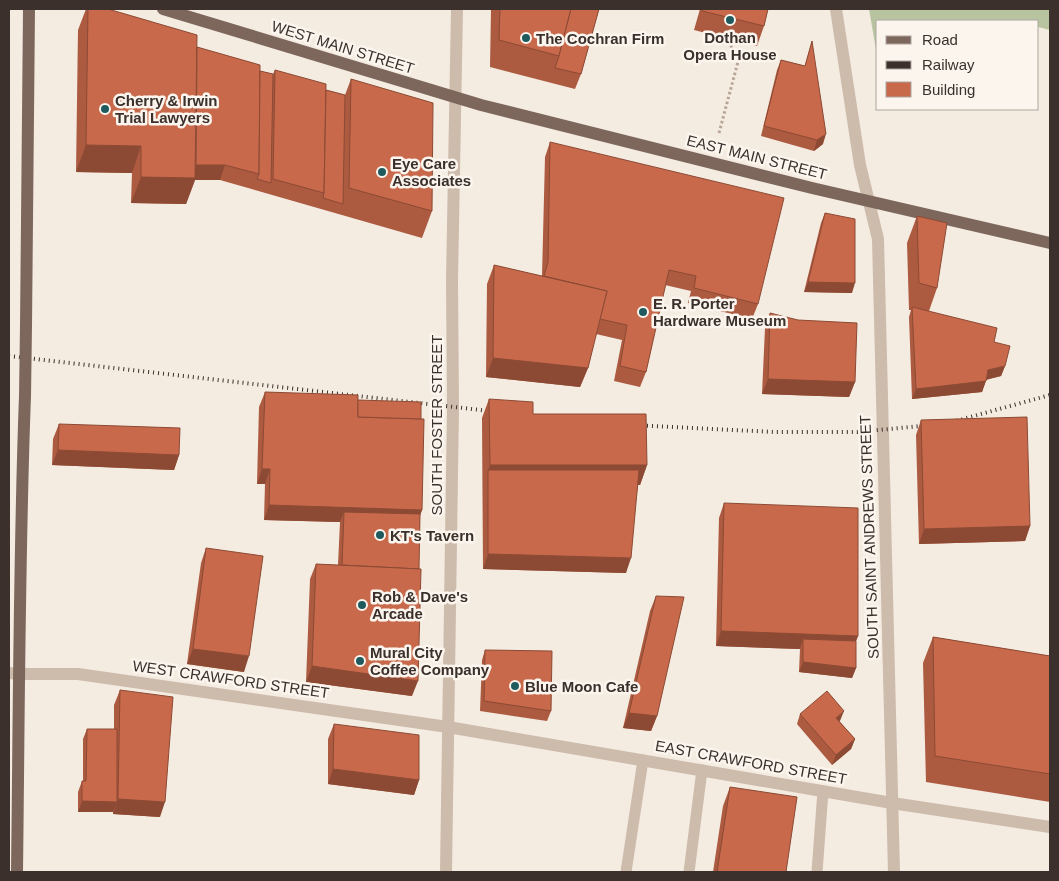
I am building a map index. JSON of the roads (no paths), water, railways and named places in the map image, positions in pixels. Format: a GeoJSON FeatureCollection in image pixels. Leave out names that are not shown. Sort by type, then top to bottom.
{"type":"FeatureCollection","features":[{"type":"Feature","properties":{"kind":"main road"},"geometry":{"type":"LineString","coordinates":[[17,872],[14,674],[25,396],[29,9]]}},
{"type":"Feature","properties":{"kind":"main road","name":"WEST MAIN STREET"},"geometry":{"type":"LineString","coordinates":[[163,9],[456,98]]}},
{"type":"Feature","properties":{"kind":"main road","name":"EAST MAIN STREET"},"geometry":{"type":"LineString","coordinates":[[456,98],[869,202],[1050,243]]}},
{"type":"Feature","properties":{"kind":"street","name":"SOUTH FOSTER STREET"},"geometry":{"type":"LineString","coordinates":[[446,872],[453,408],[452,280],[457,9]]}},
{"type":"Feature","properties":{"kind":"street","name":"SOUTH SAINT ANDREWS STREET"},"geometry":{"type":"LineString","coordinates":[[836,9],[860,165],[878,239],[894,872]]}},
{"type":"Feature","properties":{"kind":"street","name":"WEST CRAWFORD STREET"},"geometry":{"type":"LineString","coordinates":[[14,674],[78,674],[448,726]]}},
{"type":"Feature","properties":{"kind":"street","name":"EAST CRAWFORD STREET"},"geometry":{"type":"LineString","coordinates":[[448,726],[892,803],[1050,827]]}},
{"type":"Feature","properties":{"kind":"lane"},"geometry":{"type":"LineString","coordinates":[[626,872],[643,760]]}},
{"type":"Feature","properties":{"kind":"lane"},"geometry":{"type":"LineString","coordinates":[[689,872],[702,770]]}},
{"type":"Feature","properties":{"kind":"lane"},"geometry":{"type":"LineString","coordinates":[[817,872],[823,791]]}},
{"type":"Feature","properties":{"kind":"railway"},"geometry":{"type":"LineString","coordinates":[[9,356],[498,412]]}},
{"type":"Feature","properties":{"kind":"railway"},"geometry":{"type":"LineString","coordinates":[[952,422],[1050,395]]}},
{"type":"Feature","properties":{"kind":"railway"},"geometry":{"type":"LineString","coordinates":[[632,425],[775,432],[857,432],[932,425]]}},
{"type":"Feature","properties":{"kind":"place","name":"Dothan Opera House"},"geometry":{"type":"Point","coordinates":[730,20]}},
{"type":"Feature","properties":{"kind":"place","name":"The Cochran Firm"},"geometry":{"type":"Point","coordinates":[526,38]}},
{"type":"Feature","properties":{"kind":"place","name":"Cherry & Irwin Trial Lawyers"},"geometry":{"type":"Point","coordinates":[105,109]}},
{"type":"Feature","properties":{"kind":"place","name":"Eye Care Associates"},"geometry":{"type":"Point","coordinates":[382,172]}},
{"type":"Feature","properties":{"kind":"place","name":"E. R. Porter Hardware Museum"},"geometry":{"type":"Point","coordinates":[643,312]}},
{"type":"Feature","properties":{"kind":"place","name":"KT's Tavern"},"geometry":{"type":"Point","coordinates":[380,535]}},
{"type":"Feature","properties":{"kind":"place","name":"Rob & Dave's Arcade"},"geometry":{"type":"Point","coordinates":[362,605]}},
{"type":"Feature","properties":{"kind":"place","name":"Mural City Coffee Company"},"geometry":{"type":"Point","coordinates":[360,661]}},
{"type":"Feature","properties":{"kind":"place","name":"Blue Moon Cafe"},"geometry":{"type":"Point","coordinates":[515,686]}}]}
